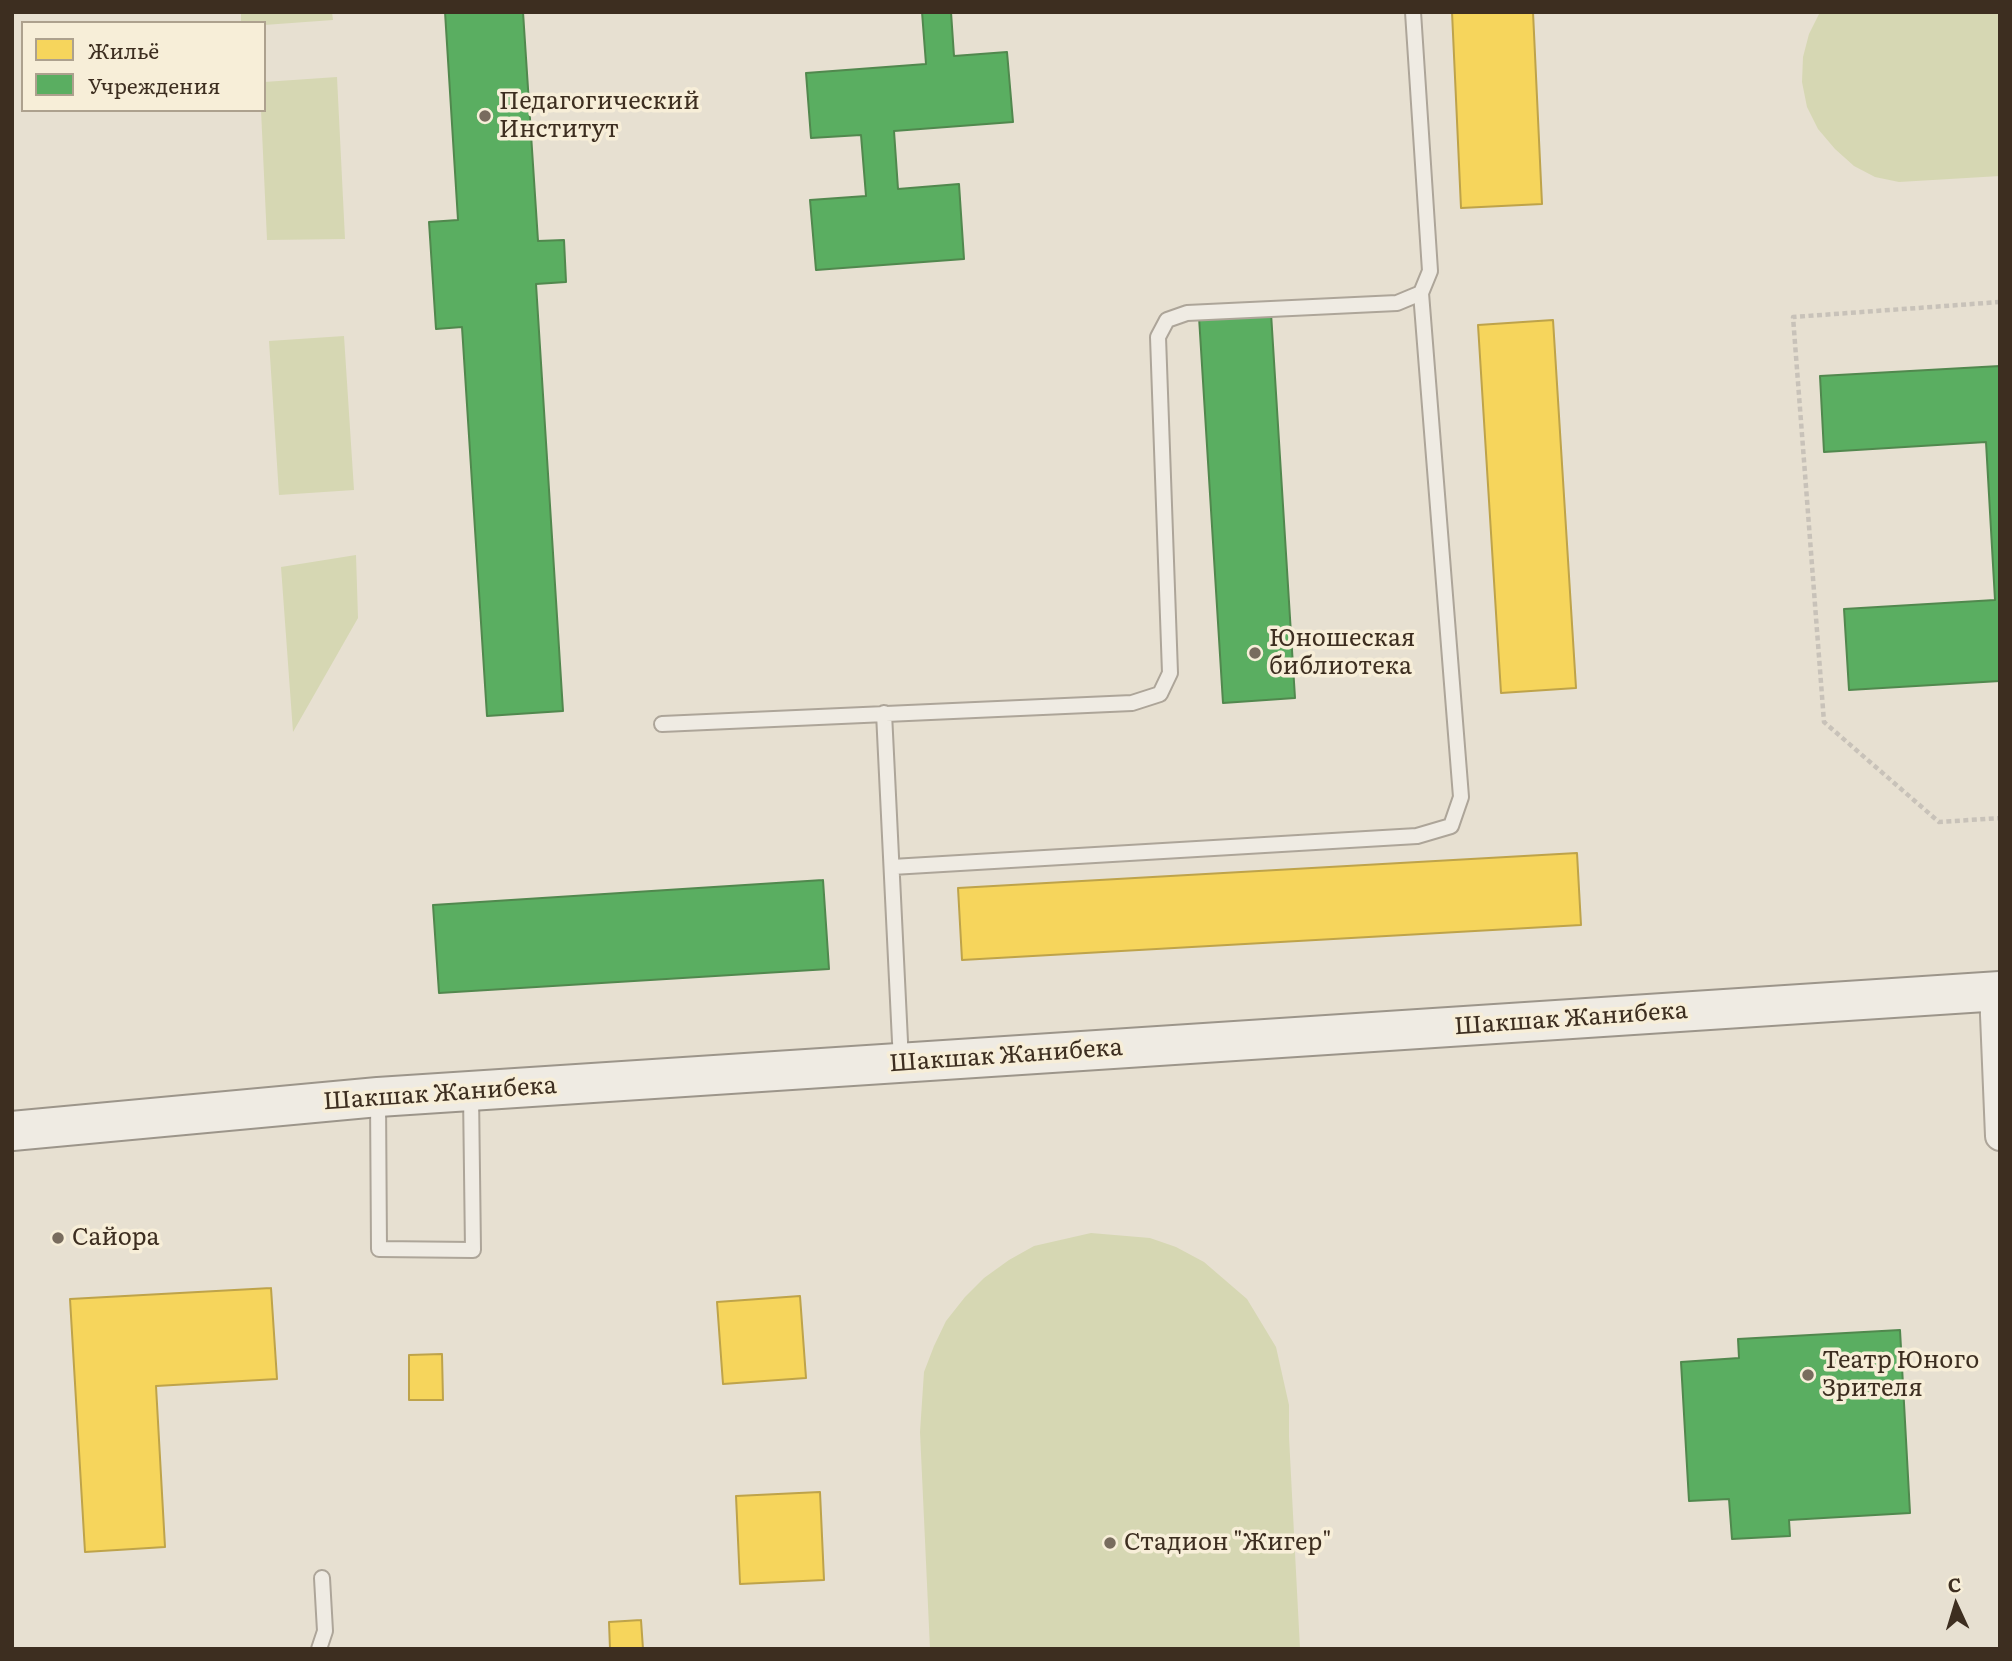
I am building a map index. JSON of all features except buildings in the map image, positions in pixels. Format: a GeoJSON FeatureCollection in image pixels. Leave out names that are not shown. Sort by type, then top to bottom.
{"type":"FeatureCollection","features":[{"type":"Feature","properties":{"kind":"main road","name":"Шакшак Жанибека"},"geometry":{"type":"LineString","coordinates":[[12,1132],[378,1097],[1997,991]]}},
{"type":"Feature","properties":{"kind":"street"},"geometry":{"type":"LineString","coordinates":[[1997,991],[2000,1136]]}},
{"type":"Feature","properties":{"kind":"lane"},"geometry":{"type":"LineString","coordinates":[[892,867],[1417,836],[1451,826],[1461,797],[1421,293],[1430,271],[1413,12]]}},
{"type":"Feature","properties":{"kind":"lane"},"geometry":{"type":"LineString","coordinates":[[662,724],[1132,703],[1160,694],[1170,673],[1157,337],[1167,320],[1187,313],[1397,303],[1421,293]]}},
{"type":"Feature","properties":{"kind":"lane"},"geometry":{"type":"LineString","coordinates":[[884,713],[901,1063]]}},
{"type":"Feature","properties":{"kind":"lane"},"geometry":{"type":"LineString","coordinates":[[378,1097],[379,1249],[473,1250],[471,1091]]}},
{"type":"Feature","properties":{"kind":"lane"},"geometry":{"type":"LineString","coordinates":[[319,1649],[325,1631],[322,1578]]}},
{"type":"Feature","properties":{"kind":"path"},"geometry":{"type":"LineString","coordinates":[[2000,302],[1793,317],[1824,722],[1939,822],[2000,818]]}},
{"type":"Feature","properties":{"kind":"green space"},"geometry":{"type":"Polygon","coordinates":[[[241,12],[332,12],[333,20],[266,25],[266,21],[241,21],[241,12]]]}},
{"type":"Feature","properties":{"kind":"green space"},"geometry":{"type":"Polygon","coordinates":[[[1820,12],[2000,12],[2000,176],[1899,182],[1875,177],[1854,166],[1835,149],[1818,129],[1807,107],[1802,82],[1803,57],[1809,34],[1820,12]]]}},
{"type":"Feature","properties":{"kind":"green space"},"geometry":{"type":"Polygon","coordinates":[[[337,77],[345,239],[267,240],[261,112],[266,112],[266,82],[337,77]]]}},
{"type":"Feature","properties":{"kind":"green space"},"geometry":{"type":"Polygon","coordinates":[[[344,336],[354,490],[279,495],[269,341],[344,336]]]}},
{"type":"Feature","properties":{"kind":"green space"},"geometry":{"type":"Polygon","coordinates":[[[356,555],[358,618],[293,732],[281,567],[356,555]]]}},
{"type":"Feature","properties":{"kind":"green space","name":"Стадион \"Жигер\""},"geometry":{"type":"Polygon","coordinates":[[[1091,1233],[1150,1238],[1176,1247],[1204,1262],[1247,1299],[1276,1347],[1289,1405],[1300,1649],[930,1649],[920,1432],[924,1372],[934,1346],[946,1321],[965,1297],[984,1278],[1009,1260],[1034,1246],[1091,1233]]]}},
{"type":"Feature","properties":{"kind":"place","name":"Педагогический Институт"},"geometry":{"type":"Point","coordinates":[485,116]}},
{"type":"Feature","properties":{"kind":"place","name":"Юношеская библиотека"},"geometry":{"type":"Point","coordinates":[1255,653]}},
{"type":"Feature","properties":{"kind":"place","name":"Сайора"},"geometry":{"type":"Point","coordinates":[58,1238]}},
{"type":"Feature","properties":{"kind":"place","name":"Театр Юного Зрителя"},"geometry":{"type":"Point","coordinates":[1808,1375]}},
{"type":"Feature","properties":{"kind":"place","name":"Стадион \"Жигер\""},"geometry":{"type":"Point","coordinates":[1110,1543]}}]}
